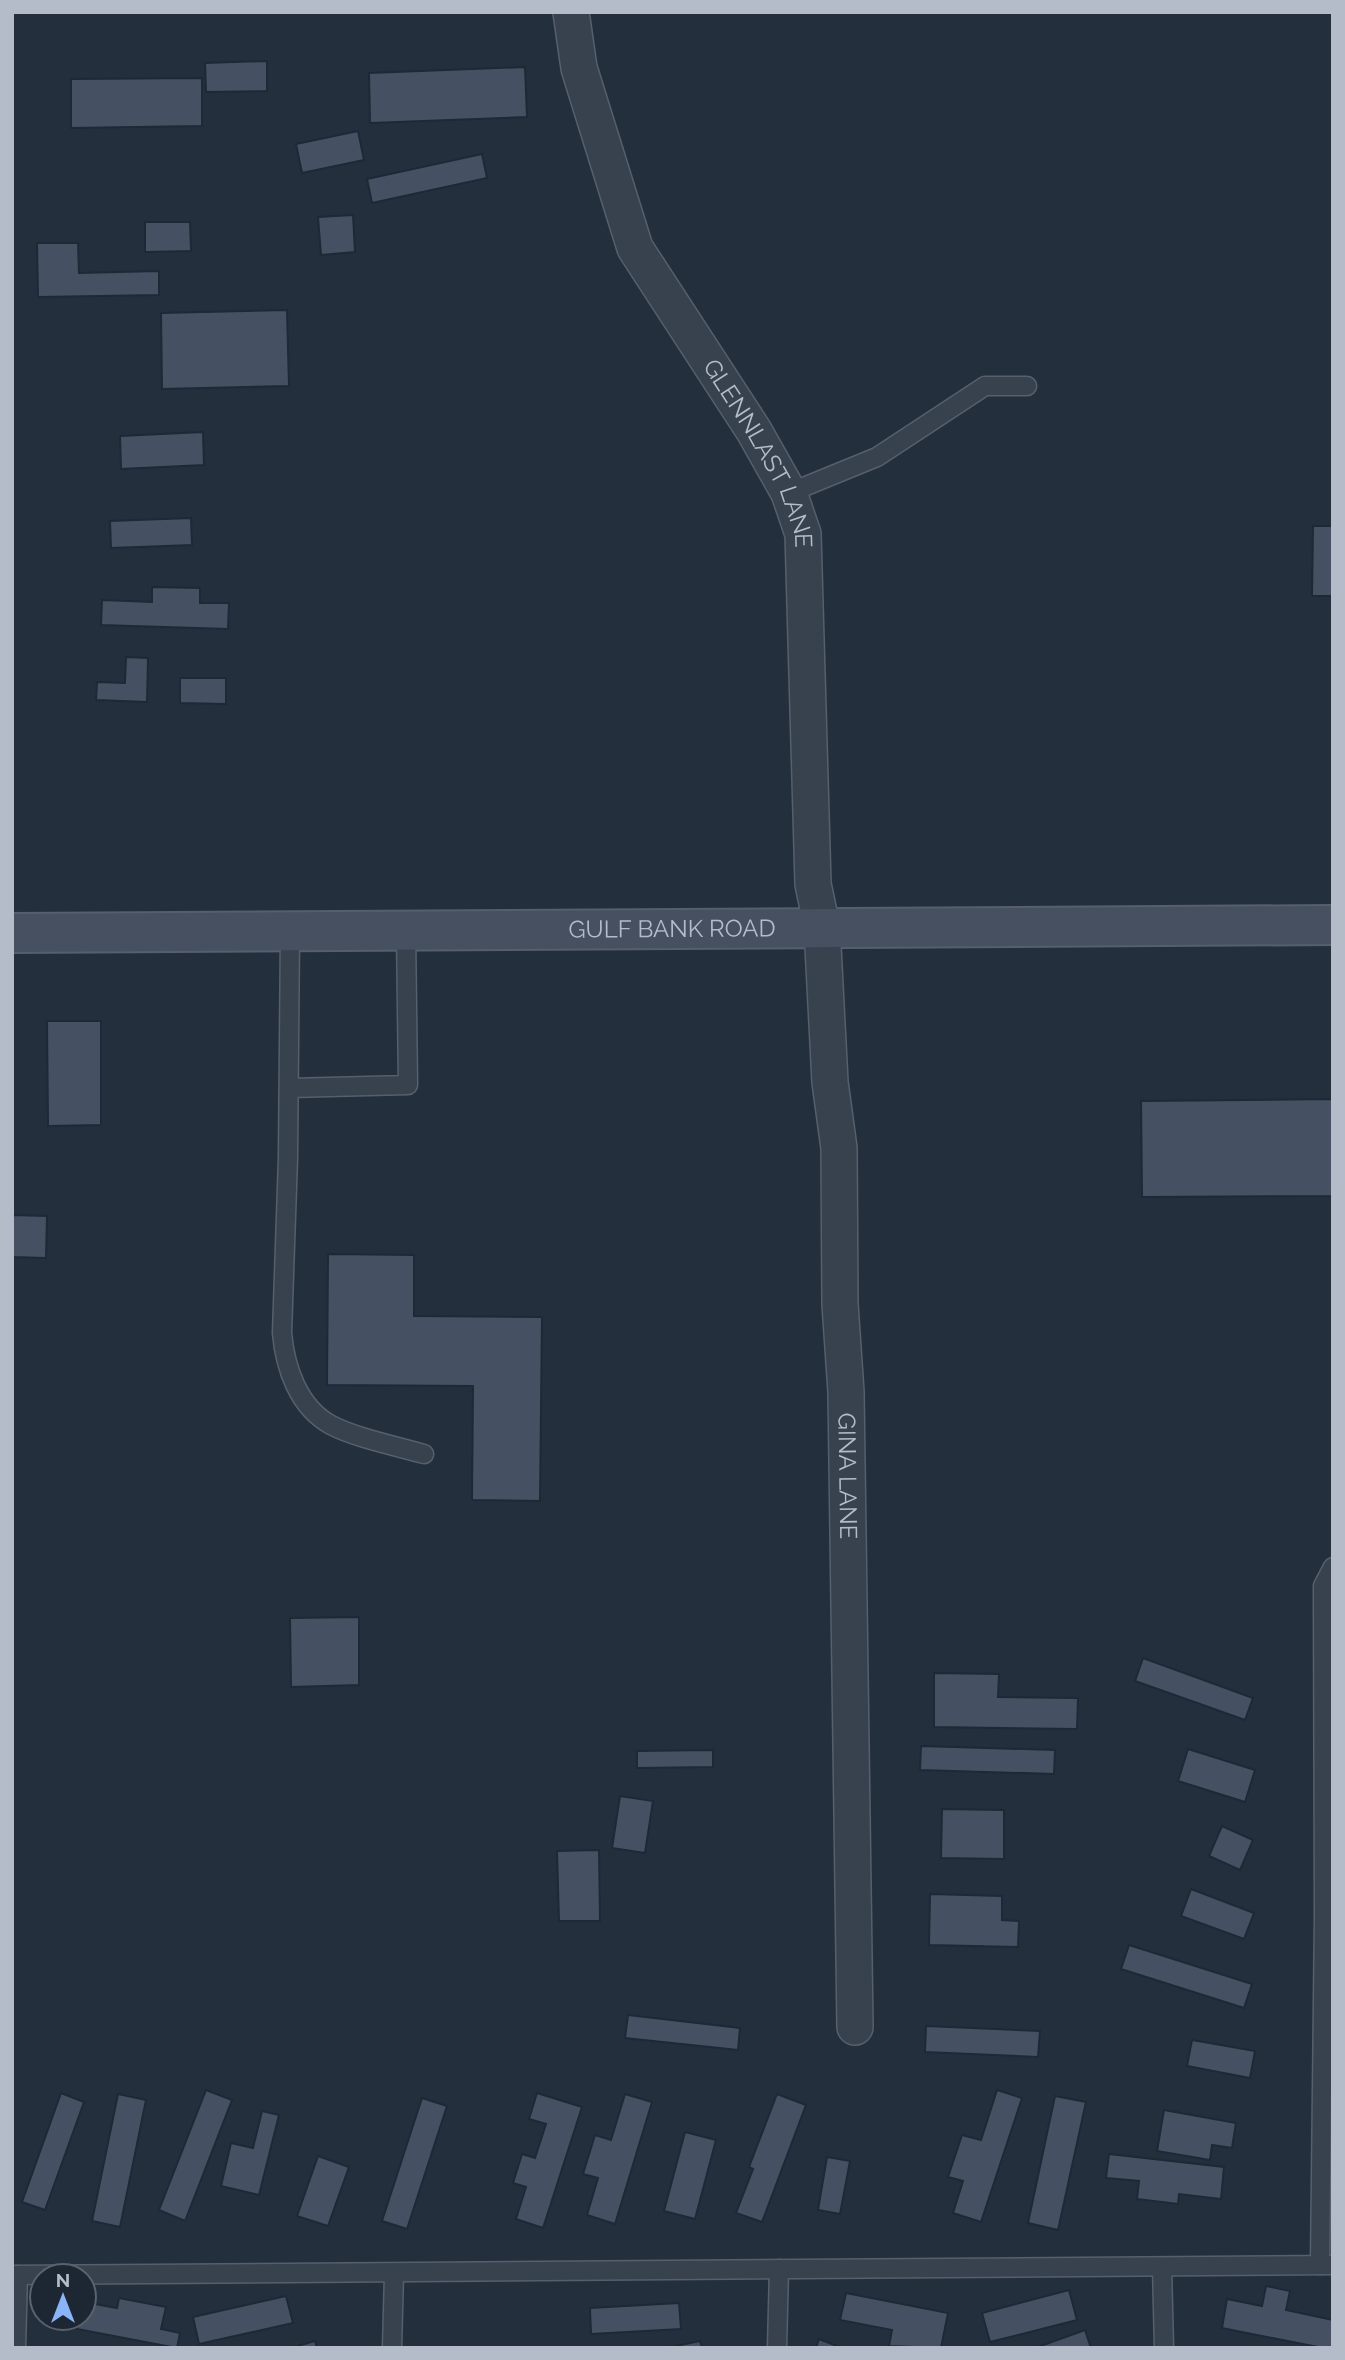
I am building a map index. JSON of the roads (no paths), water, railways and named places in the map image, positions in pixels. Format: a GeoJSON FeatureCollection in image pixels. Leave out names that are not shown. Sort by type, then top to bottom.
{"type":"FeatureCollection","features":[{"type":"Feature","properties":{"kind":"main road","name":"GULF BANK ROAD"},"geometry":{"type":"LineString","coordinates":[[12,933],[1333,925]]}},
{"type":"Feature","properties":{"kind":"street","name":"GLENNLAST LANE"},"geometry":{"type":"LineString","coordinates":[[571,12],[579,68],[635,248],[754,431],[789,493],[803,534],[813,884],[822,927]]}},
{"type":"Feature","properties":{"kind":"street","name":"GINA LANE"},"geometry":{"type":"LineString","coordinates":[[822,927],[830,1082],[839,1148],[840,1304],[846,1406],[855,2026]]}},
{"type":"Feature","properties":{"kind":"lane"},"geometry":{"type":"LineString","coordinates":[[789,493],[877,457],[985,386],[1027,386]]}},
{"type":"Feature","properties":{"kind":"lane"},"geometry":{"type":"LineString","coordinates":[[289,1088],[408,1085],[406,930]]}},
{"type":"Feature","properties":{"kind":"lane"},"geometry":{"type":"LineString","coordinates":[[290,931],[289,1088],[282,1333],[285,1359],[294,1383],[313,1411],[331,1425],[424,1454]]}},
{"type":"Feature","properties":{"kind":"lane"},"geometry":{"type":"LineString","coordinates":[[16,2348],[15,2275],[1326,2265],[1323,1586],[1333,1567]]}},
{"type":"Feature","properties":{"kind":"lane"},"geometry":{"type":"LineString","coordinates":[[1162,2267],[1164,2348]]}},
{"type":"Feature","properties":{"kind":"lane"},"geometry":{"type":"LineString","coordinates":[[777,2348],[779,2269]]}},
{"type":"Feature","properties":{"kind":"lane"},"geometry":{"type":"LineString","coordinates":[[392,2348],[394,2274]]}}]}
